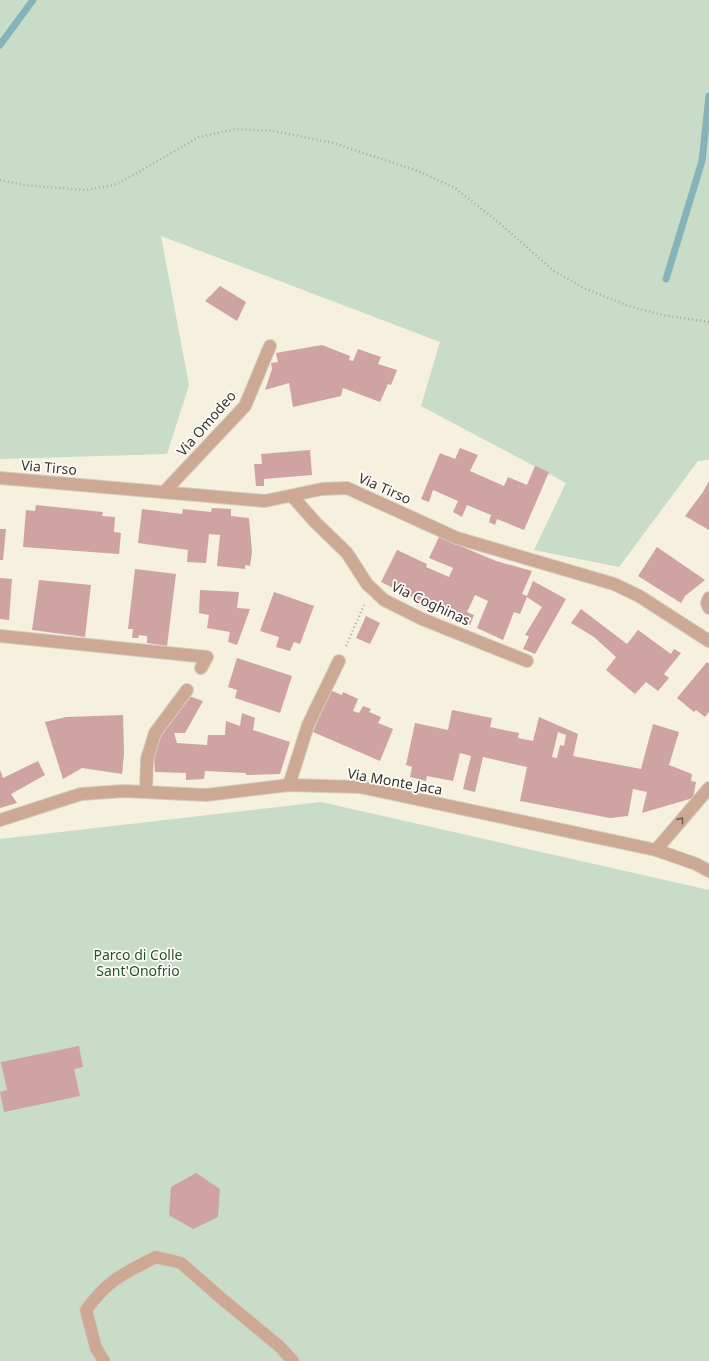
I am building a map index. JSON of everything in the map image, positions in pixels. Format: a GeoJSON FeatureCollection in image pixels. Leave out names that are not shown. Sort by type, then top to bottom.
{"type":"FeatureCollection","features":[{"type":"Feature","properties":{"kind":"street","name":"Via Omodeo"},"geometry":{"type":"LineString","coordinates":[[165,491],[245,406],[270,346]]}},
{"type":"Feature","properties":{"kind":"street","name":"Via Tirso"},"geometry":{"type":"LineString","coordinates":[[0,478],[165,491],[265,501],[322,489],[347,488],[457,538],[614,584],[639,596],[709,641]]}},
{"type":"Feature","properties":{"kind":"street","name":"Via Coghinas"},"geometry":{"type":"LineString","coordinates":[[292,496],[316,523],[347,553],[367,584],[384,600],[422,619],[527,661]]}},
{"type":"Feature","properties":{"kind":"street"},"geometry":{"type":"LineString","coordinates":[[709,598],[707,603],[709,608]]}},
{"type":"Feature","properties":{"kind":"street"},"geometry":{"type":"LineString","coordinates":[[0,636],[204,662]]}},
{"type":"Feature","properties":{"kind":"street"},"geometry":{"type":"LineString","coordinates":[[289,785],[308,725],[339,661]]}},
{"type":"Feature","properties":{"kind":"street"},"geometry":{"type":"LineString","coordinates":[[146,792],[147,759],[155,733],[186,690]]}},
{"type":"Feature","properties":{"kind":"street","name":"Via Monte Jaca"},"geometry":{"type":"LineString","coordinates":[[0,820],[81,794],[124,791],[206,795],[289,785],[360,788],[656,850],[696,864],[709,871]]}},
{"type":"Feature","properties":{"kind":"street"},"geometry":{"type":"LineString","coordinates":[[656,850],[709,788]]}},
{"type":"Feature","properties":{"kind":"street"},"geometry":{"type":"LineString","coordinates":[[104,1361],[96,1348],[86,1310],[101,1291],[116,1277],[156,1257],[181,1262],[221,1298],[279,1346],[294,1361]]}},
{"type":"Feature","properties":{"kind":"path"},"geometry":{"type":"LineString","coordinates":[[0,180],[23,184],[85,190],[114,185],[138,173],[199,137],[236,129],[274,131],[333,143],[418,171],[455,188],[497,221],[554,271],[584,288],[626,305],[662,315],[709,322]]}},
{"type":"Feature","properties":{"kind":"path"},"geometry":{"type":"LineString","coordinates":[[339,661],[366,602]]}},
{"type":"Feature","properties":{"kind":"green space"},"geometry":{"type":"Polygon","coordinates":[[[0,0],[709,0],[709,460],[698,461],[619,567],[534,550],[566,483],[421,406],[440,342],[161,236],[189,385],[167,454],[0,459],[0,0]]]}},
{"type":"Feature","properties":{"kind":"green space","name":"Parco di Colle Sant'Onofrio"},"geometry":{"type":"Polygon","coordinates":[[[321,802],[709,890],[709,1361],[0,1361],[0,839],[321,802]]]}},
{"type":"Feature","properties":{"kind":"building"},"geometry":{"type":"Polygon","coordinates":[[[220,286],[246,302],[237,321],[205,301],[220,286]]]}},
{"type":"Feature","properties":{"kind":"building"},"geometry":{"type":"Polygon","coordinates":[[[322,345],[350,356],[349,360],[353,361],[358,349],[381,357],[378,364],[397,370],[391,385],[388,384],[380,402],[343,388],[341,396],[293,407],[289,383],[265,390],[272,369],[271,363],[278,362],[276,353],[322,345]]]}},
{"type":"Feature","properties":{"kind":"building"},"geometry":{"type":"Polygon","coordinates":[[[460,448],[478,455],[470,471],[504,486],[508,477],[527,485],[535,466],[549,472],[524,530],[497,519],[495,525],[489,522],[491,515],[467,505],[462,517],[453,512],[458,501],[433,490],[429,502],[421,499],[440,453],[455,459],[460,448]]]}},
{"type":"Feature","properties":{"kind":"building"},"geometry":{"type":"Polygon","coordinates":[[[310,450],[312,475],[264,479],[264,486],[256,486],[254,464],[262,464],[261,454],[310,450]]]}},
{"type":"Feature","properties":{"kind":"building"},"geometry":{"type":"Polygon","coordinates":[[[709,481],[709,530],[685,516],[703,492],[709,481]]]}},
{"type":"Feature","properties":{"kind":"building"},"geometry":{"type":"Polygon","coordinates":[[[36,505],[103,512],[102,516],[115,517],[114,532],[121,533],[119,554],[23,547],[26,510],[35,511],[36,505]]]}},
{"type":"Feature","properties":{"kind":"building"},"geometry":{"type":"Polygon","coordinates":[[[212,508],[231,509],[231,516],[249,518],[252,552],[250,566],[245,565],[245,569],[217,566],[220,535],[209,534],[206,563],[187,562],[188,550],[138,543],[142,509],[182,514],[183,509],[211,512],[212,508]]]}},
{"type":"Feature","properties":{"kind":"building"},"geometry":{"type":"Polygon","coordinates":[[[0,529],[6,529],[3,560],[0,560],[0,529]]]}},
{"type":"Feature","properties":{"kind":"building"},"geometry":{"type":"Polygon","coordinates":[[[439,537],[496,561],[532,571],[522,594],[527,596],[533,581],[566,599],[535,654],[523,649],[529,636],[525,635],[542,607],[527,597],[520,614],[514,612],[503,640],[477,628],[488,601],[475,595],[467,612],[474,615],[470,625],[381,582],[397,550],[427,564],[426,567],[449,577],[453,568],[429,558],[439,537]]]}},
{"type":"Feature","properties":{"kind":"building"},"geometry":{"type":"Polygon","coordinates":[[[657,547],[705,580],[685,596],[681,603],[638,576],[657,547]]]}},
{"type":"Feature","properties":{"kind":"building"},"geometry":{"type":"Polygon","coordinates":[[[135,569],[176,574],[167,646],[147,643],[147,636],[139,635],[138,638],[132,638],[133,629],[128,629],[135,569]]]}},
{"type":"Feature","properties":{"kind":"building"},"geometry":{"type":"Polygon","coordinates":[[[0,578],[12,579],[9,620],[0,619],[0,578]]]}},
{"type":"Feature","properties":{"kind":"building"},"geometry":{"type":"Polygon","coordinates":[[[39,580],[91,585],[85,637],[32,630],[39,580]]]}},
{"type":"Feature","properties":{"kind":"building"},"geometry":{"type":"Polygon","coordinates":[[[200,590],[239,592],[237,608],[250,609],[237,645],[228,642],[230,632],[207,628],[209,615],[199,613],[200,590]]]}},
{"type":"Feature","properties":{"kind":"building"},"geometry":{"type":"Polygon","coordinates":[[[274,592],[314,606],[300,644],[294,642],[290,651],[276,647],[279,637],[260,631],[274,592]]]}},
{"type":"Feature","properties":{"kind":"building"},"geometry":{"type":"Polygon","coordinates":[[[581,609],[627,644],[638,630],[671,654],[674,649],[681,653],[664,674],[669,678],[658,691],[646,682],[635,694],[606,670],[616,657],[594,637],[571,623],[581,609]]]}},
{"type":"Feature","properties":{"kind":"building"},"geometry":{"type":"Polygon","coordinates":[[[366,616],[380,623],[370,644],[356,638],[366,616]]]}},
{"type":"Feature","properties":{"kind":"building"},"geometry":{"type":"Polygon","coordinates":[[[237,658],[292,676],[280,713],[235,698],[237,690],[228,687],[237,658]]]}},
{"type":"Feature","properties":{"kind":"building"},"geometry":{"type":"Polygon","coordinates":[[[707,662],[709,664],[709,712],[705,717],[696,710],[694,712],[677,698],[707,662]]]}},
{"type":"Feature","properties":{"kind":"building"},"geometry":{"type":"Polygon","coordinates":[[[330,690],[342,695],[343,692],[358,699],[353,711],[359,713],[363,706],[371,709],[369,712],[381,717],[378,723],[393,729],[380,761],[313,732],[330,690]]]}},
{"type":"Feature","properties":{"kind":"building"},"geometry":{"type":"Polygon","coordinates":[[[186,695],[203,701],[185,733],[174,733],[177,743],[207,745],[208,735],[225,735],[226,721],[240,726],[242,713],[255,718],[253,730],[290,742],[280,774],[246,775],[246,773],[205,771],[204,779],[186,780],[186,773],[155,772],[154,759],[157,741],[186,695]]]}},
{"type":"Feature","properties":{"kind":"building"},"geometry":{"type":"Polygon","coordinates":[[[452,710],[492,718],[490,727],[519,733],[518,738],[533,741],[539,717],[578,734],[573,756],[641,769],[653,724],[679,732],[669,765],[692,774],[691,781],[696,782],[693,798],[642,813],[647,792],[633,789],[628,816],[610,818],[520,801],[527,767],[483,757],[475,792],[463,789],[471,756],[460,753],[453,781],[427,776],[426,781],[410,777],[412,767],[406,765],[415,723],[448,730],[452,710]],[[558,732],[552,757],[557,758],[560,745],[564,746],[566,735],[558,732]]]}},
{"type":"Feature","properties":{"kind":"building"},"geometry":{"type":"Polygon","coordinates":[[[123,715],[124,754],[122,774],[82,768],[63,779],[45,722],[66,717],[123,715]]]}},
{"type":"Feature","properties":{"kind":"building"},"geometry":{"type":"Polygon","coordinates":[[[38,761],[45,775],[11,794],[17,803],[0,808],[0,770],[3,778],[38,761]]]}},
{"type":"Feature","properties":{"kind":"building"},"geometry":{"type":"Polygon","coordinates":[[[79,1046],[83,1067],[74,1069],[80,1096],[4,1112],[0,1092],[7,1090],[1,1062],[79,1046]]]}},
{"type":"Feature","properties":{"kind":"building"},"geometry":{"type":"Polygon","coordinates":[[[196,1173],[220,1189],[218,1217],[193,1229],[169,1215],[171,1187],[196,1173]]]}},
{"type":"Feature","properties":{"kind":"waterway"},"geometry":{"type":"LineString","coordinates":[[0,45],[33,0]]}},
{"type":"Feature","properties":{"kind":"waterway"},"geometry":{"type":"LineString","coordinates":[[666,279],[702,161],[709,96]]}}]}
